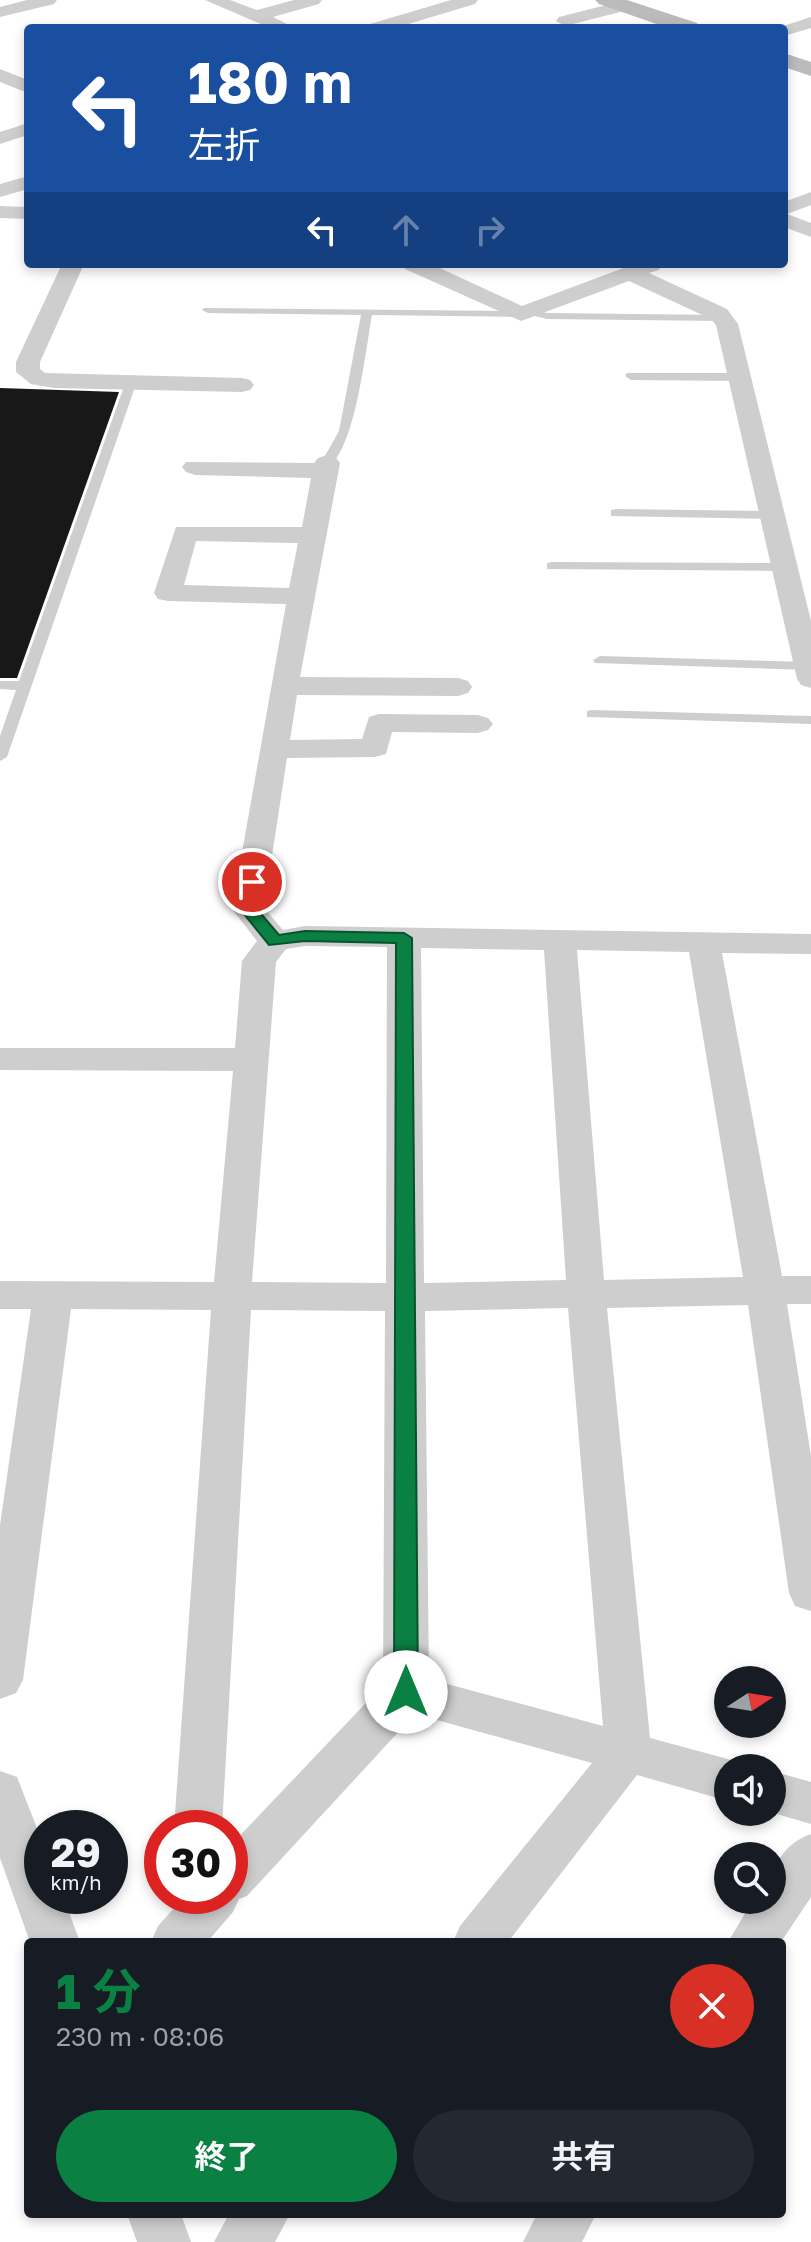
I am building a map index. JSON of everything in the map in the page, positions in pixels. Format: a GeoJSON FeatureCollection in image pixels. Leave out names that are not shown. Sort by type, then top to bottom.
{"type":"FeatureCollection","features":[{"type":"Feature","properties":{"kind":"main road"},"geometry":{"type":"LineString","coordinates":[[614,3],[677,24]]}},
{"type":"Feature","properties":{"kind":"main road"},"geometry":{"type":"LineString","coordinates":[[788,61],[811,69]]}},
{"type":"Feature","properties":{"kind":"street"},"geometry":{"type":"LineString","coordinates":[[0,12],[48,0]]}},
{"type":"Feature","properties":{"kind":"street"},"geometry":{"type":"LineString","coordinates":[[214,0],[276,24]]}},
{"type":"Feature","properties":{"kind":"street"},"geometry":{"type":"LineString","coordinates":[[256,16],[313,0]]}},
{"type":"Feature","properties":{"kind":"street"},"geometry":{"type":"LineString","coordinates":[[389,24],[469,0]]}},
{"type":"Feature","properties":{"kind":"street"},"geometry":{"type":"LineString","coordinates":[[565,21],[614,3]]}},
{"type":"Feature","properties":{"kind":"street"},"geometry":{"type":"LineString","coordinates":[[421,14],[446,23]]}},
{"type":"Feature","properties":{"kind":"street"},"geometry":{"type":"LineString","coordinates":[[788,30],[811,22]]}},
{"type":"Feature","properties":{"kind":"street"},"geometry":{"type":"LineString","coordinates":[[0,75],[24,85]]}},
{"type":"Feature","properties":{"kind":"street"},"geometry":{"type":"LineString","coordinates":[[0,138],[24,130]]}},
{"type":"Feature","properties":{"kind":"street"},"geometry":{"type":"LineString","coordinates":[[0,191],[24,183]]}},
{"type":"Feature","properties":{"kind":"street"},"geometry":{"type":"LineString","coordinates":[[788,207],[811,198]]}},
{"type":"Feature","properties":{"kind":"street"},"geometry":{"type":"LineString","coordinates":[[0,212],[24,213]]}},
{"type":"Feature","properties":{"kind":"street"},"geometry":{"type":"LineString","coordinates":[[788,222],[811,231]]}},
{"type":"Feature","properties":{"kind":"street"},"geometry":{"type":"LineString","coordinates":[[71,268],[28,362],[28,372],[39,379],[54,381],[242,385]]}},
{"type":"Feature","properties":{"kind":"street"},"geometry":{"type":"LineString","coordinates":[[422,268],[526,313],[641,269],[722,318],[727,324],[810,673]]}},
{"type":"Feature","properties":{"kind":"street"},"geometry":{"type":"LineString","coordinates":[[195,467],[326,467],[284,686],[248,909],[275,941]]}},
{"type":"Feature","properties":{"kind":"street"},"geometry":{"type":"LineString","coordinates":[[301,596],[168,593],[185,533],[313,535]]}},
{"type":"Feature","properties":{"kind":"street"},"geometry":{"type":"LineString","coordinates":[[284,686],[458,687]]}},
{"type":"Feature","properties":{"kind":"street"},"geometry":{"type":"LineString","coordinates":[[274,749],[375,748],[379,723],[478,724]]}},
{"type":"Feature","properties":{"kind":"street"},"geometry":{"type":"LineString","coordinates":[[199,1810],[232,1295],[259,961],[275,941],[305,936],[811,944]]}},
{"type":"Feature","properties":{"kind":"street"},"geometry":{"type":"LineString","coordinates":[[248,1861],[406,1692],[404,938]]}},
{"type":"Feature","properties":{"kind":"street"},"geometry":{"type":"LineString","coordinates":[[481,1938],[628,1752],[586,1294],[560,939]]}},
{"type":"Feature","properties":{"kind":"street"},"geometry":{"type":"LineString","coordinates":[[704,942],[765,1290],[811,1593]]}},
{"type":"Feature","properties":{"kind":"street"},"geometry":{"type":"LineString","coordinates":[[0,1059],[251,1060]]}},
{"type":"Feature","properties":{"kind":"street"},"geometry":{"type":"LineString","coordinates":[[0,1295],[405,1297],[811,1290]]}},
{"type":"Feature","properties":{"kind":"street"},"geometry":{"type":"LineString","coordinates":[[0,1680],[53,1295]]}},
{"type":"Feature","properties":{"kind":"street"},"geometry":{"type":"LineString","coordinates":[[406,1692],[714,1776]]}},
{"type":"Feature","properties":{"kind":"street"},"geometry":{"type":"LineString","coordinates":[[0,1792],[54,1938]]}},
{"type":"Feature","properties":{"kind":"street"},"geometry":{"type":"LineString","coordinates":[[786,1796],[811,1803]]}},
{"type":"Feature","properties":{"kind":"street"},"geometry":{"type":"LineString","coordinates":[[756,1938],[811,1856]]}},
{"type":"Feature","properties":{"kind":"street"},"geometry":{"type":"LineString","coordinates":[[179,1938],[200,1914]]}},
{"type":"Feature","properties":{"kind":"street"},"geometry":{"type":"LineString","coordinates":[[155,2218],[164,2242]]}},
{"type":"Feature","properties":{"kind":"street"},"geometry":{"type":"LineString","coordinates":[[241,2242],[260,2218]]}},
{"type":"Feature","properties":{"kind":"street"},"geometry":{"type":"LineString","coordinates":[[550,2242],[566,2218]]}},
{"type":"Feature","properties":{"kind":"lane"},"geometry":{"type":"LineString","coordinates":[[208,310],[722,318]]}},
{"type":"Feature","properties":{"kind":"lane"},"geometry":{"type":"LineString","coordinates":[[326,467],[345,431],[367,314]]}},
{"type":"Feature","properties":{"kind":"lane"},"geometry":{"type":"LineString","coordinates":[[631,376],[739,377]]}},
{"type":"Feature","properties":{"kind":"lane"},"geometry":{"type":"LineString","coordinates":[[0,757],[130,384]]}},
{"type":"Feature","properties":{"kind":"lane"},"geometry":{"type":"LineString","coordinates":[[616,513],[772,515]]}},
{"type":"Feature","properties":{"kind":"lane"},"geometry":{"type":"LineString","coordinates":[[552,566],[785,567]]}},
{"type":"Feature","properties":{"kind":"lane"},"geometry":{"type":"LineString","coordinates":[[600,660],[810,673]]}},
{"type":"Feature","properties":{"kind":"lane"},"geometry":{"type":"LineString","coordinates":[[0,685],[25,686]]}},
{"type":"Feature","properties":{"kind":"lane"},"geometry":{"type":"LineString","coordinates":[[592,714],[811,720]]}},
{"type":"Feature","properties":{"kind":"building"},"geometry":{"type":"Polygon","coordinates":[[[0,388],[119,392],[17,678],[0,678],[0,388]]]}},
{"type":"Feature","properties":{"kind":"route"},"geometry":{"type":"LineString","coordinates":[[252,882],[248,909],[275,941],[305,936],[404,938],[406,1692]]}}]}
